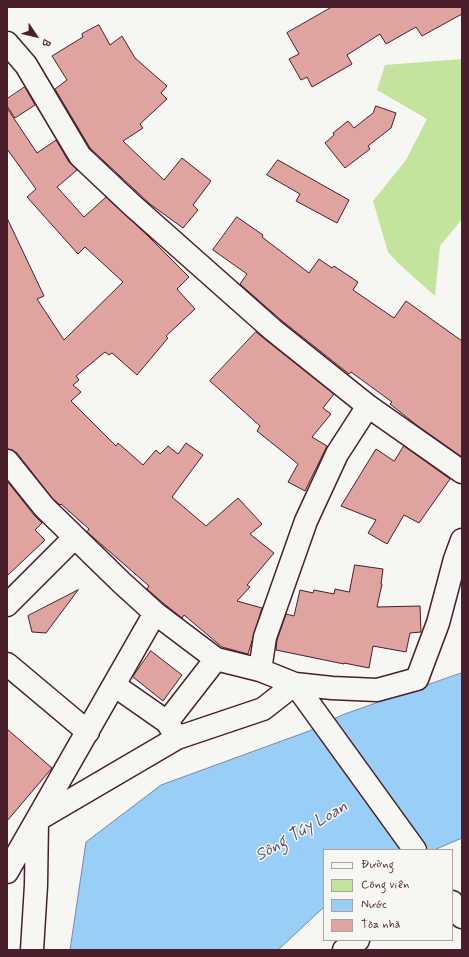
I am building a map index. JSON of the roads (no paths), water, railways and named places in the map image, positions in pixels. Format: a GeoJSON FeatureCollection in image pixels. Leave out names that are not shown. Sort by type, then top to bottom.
{"type":"FeatureCollection","features":[{"type":"Feature","properties":{"kind":"street"},"geometry":{"type":"LineString","coordinates":[[7,43],[26,65],[80,156],[132,205],[273,330],[368,406],[462,472]]}},
{"type":"Feature","properties":{"kind":"street"},"geometry":{"type":"LineString","coordinates":[[260,670],[265,637],[306,521],[337,454],[368,406]]}},
{"type":"Feature","properties":{"kind":"street"},"geometry":{"type":"LineString","coordinates":[[7,461],[44,507],[155,613],[216,659],[260,670],[295,684],[332,688],[377,690],[417,679],[438,624],[455,559],[462,540]]}},
{"type":"Feature","properties":{"kind":"street"},"geometry":{"type":"LineString","coordinates":[[7,605],[75,537]]}},
{"type":"Feature","properties":{"kind":"street"},"geometry":{"type":"LineString","coordinates":[[7,872],[155,613]]}},
{"type":"Feature","properties":{"kind":"street"},"geometry":{"type":"LineString","coordinates":[[172,730],[216,659]]}},
{"type":"Feature","properties":{"kind":"street"},"geometry":{"type":"LineString","coordinates":[[7,664],[88,732]]}},
{"type":"Feature","properties":{"kind":"street"},"geometry":{"type":"LineString","coordinates":[[37,820],[172,730],[263,710],[295,684]]}},
{"type":"Feature","properties":{"kind":"street"},"geometry":{"type":"LineString","coordinates":[[295,684],[414,849]]}},
{"type":"Feature","properties":{"kind":"street"},"geometry":{"type":"LineString","coordinates":[[114,685],[172,730]]}},
{"type":"Feature","properties":{"kind":"street"},"geometry":{"type":"LineString","coordinates":[[32,950],[36,885],[37,820]]}},
{"type":"Feature","properties":{"kind":"street"},"geometry":{"type":"LineString","coordinates":[[453,904],[462,917]]}},
{"type":"Feature","properties":{"kind":"street"},"geometry":{"type":"LineString","coordinates":[[344,950],[357,941]]}},
{"type":"Feature","properties":{"kind":"water","name":"Sông Túy Loan"},"geometry":{"type":"Polygon","coordinates":[[[462,673],[462,838],[436,849],[323,849],[323,908],[278,950],[70,950],[86,842],[161,785],[309,731],[342,715],[462,673]]]}}]}
